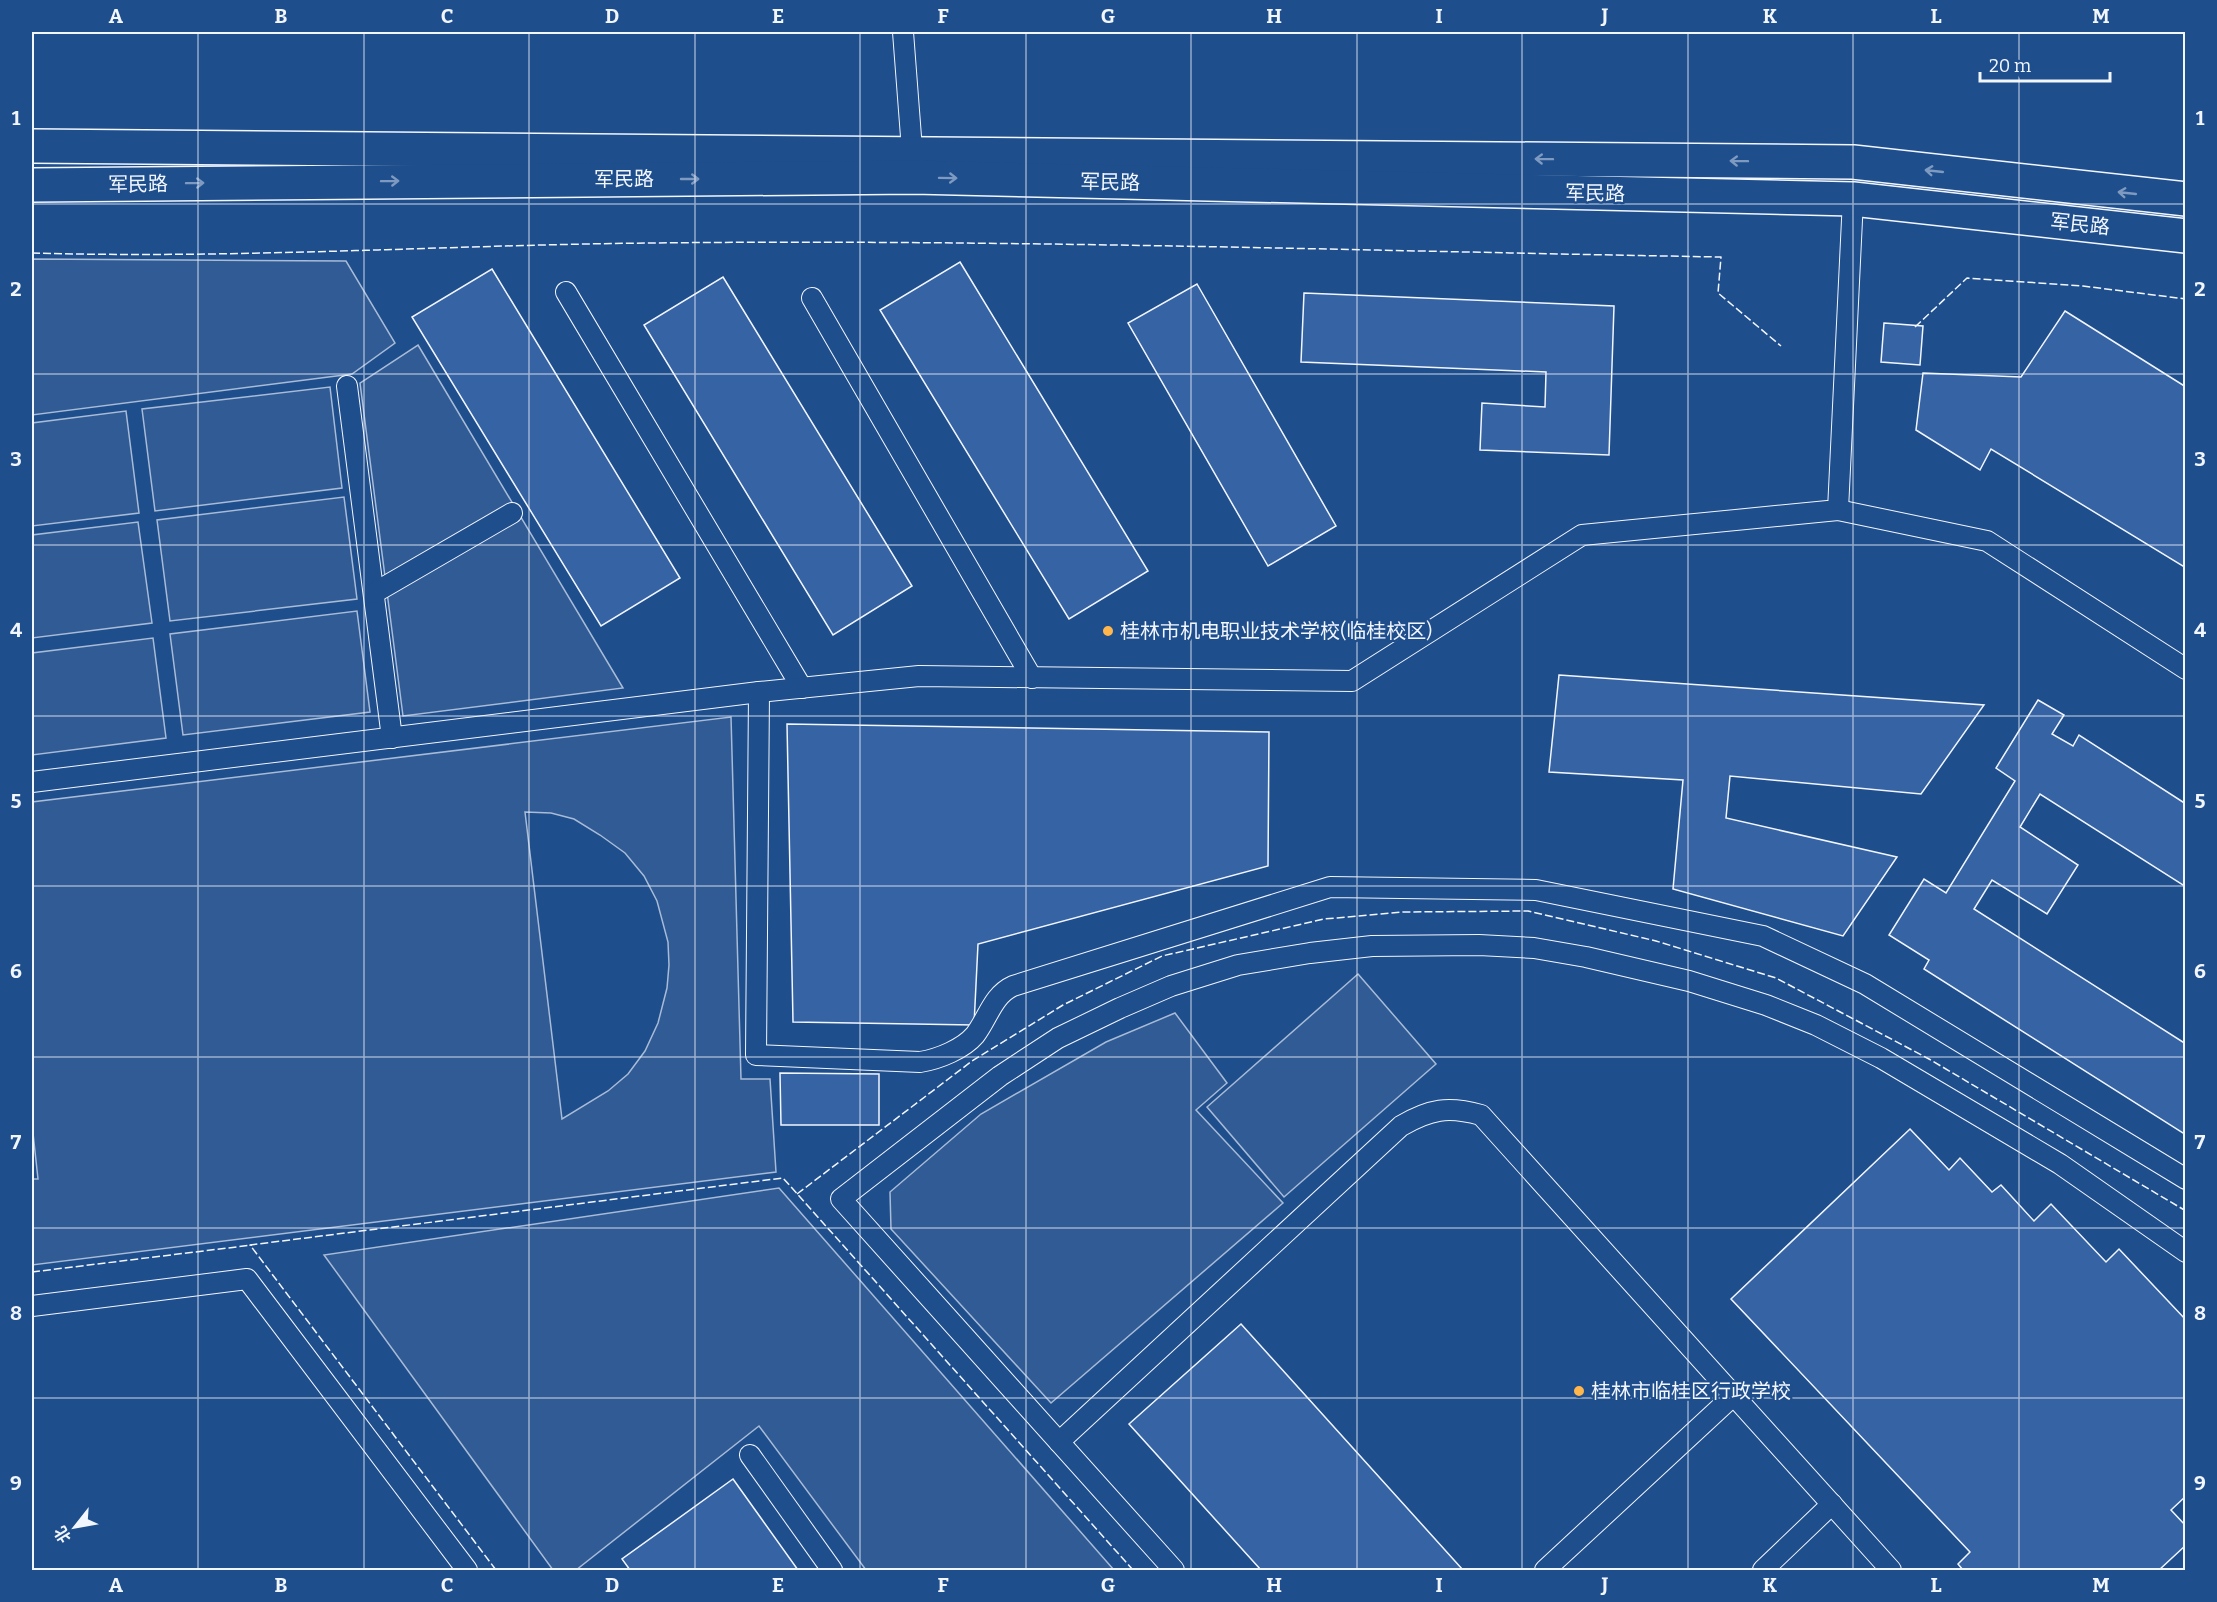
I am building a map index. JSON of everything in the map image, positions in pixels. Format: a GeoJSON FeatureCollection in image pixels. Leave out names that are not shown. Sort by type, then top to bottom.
{"type":"FeatureCollection","features":[{"type":"Feature","properties":{"kind":"street","name":"军民路"},"geometry":{"type":"LineString","coordinates":[[32,146],[913,166],[1853,199],[2186,236]]}},
{"type":"Feature","properties":{"kind":"street","name":"军民路"},"geometry":{"type":"LineString","coordinates":[[32,185],[913,166],[1853,162],[2186,199]]}},
{"type":"Feature","properties":{"kind":"lane"},"geometry":{"type":"LineString","coordinates":[[903,32],[913,166]]}},
{"type":"Feature","properties":{"kind":"lane"},"geometry":{"type":"LineString","coordinates":[[1838,510],[1853,199]]}},
{"type":"Feature","properties":{"kind":"lane"},"geometry":{"type":"LineString","coordinates":[[566,292],[802,688]]}},
{"type":"Feature","properties":{"kind":"lane"},"geometry":{"type":"LineString","coordinates":[[812,298],[1032,678]]}},
{"type":"Feature","properties":{"kind":"lane"},"geometry":{"type":"LineString","coordinates":[[347,386],[392,738]]}},
{"type":"Feature","properties":{"kind":"lane"},"geometry":{"type":"LineString","coordinates":[[32,782],[759,692],[919,676],[1352,681],[1582,536],[1838,510],[1987,541],[2186,669]]}},
{"type":"Feature","properties":{"kind":"lane"},"geometry":{"type":"LineString","coordinates":[[374,593],[512,513]]}},
{"type":"Feature","properties":{"kind":"lane"},"geometry":{"type":"LineString","coordinates":[[759,692],[756,1055],[920,1062],[930,1060],[954,1050],[974,1036],[998,997],[1008,988],[1330,887],[1536,890],[1763,936],[1865,984],[2186,1179]]}},
{"type":"Feature","properties":{"kind":"lane"},"geometry":{"type":"LineString","coordinates":[[1174,1570],[841,1199],[1000,1076],[1058,1038],[1171,986],[1238,965],[1372,946],[1479,945],[1534,948],[1586,957],[1689,981],[1766,1005],[1816,1025],[1881,1058],[2060,1164],[2186,1252]]}},
{"type":"Feature","properties":{"kind":"lane"},"geometry":{"type":"LineString","coordinates":[[1059,1442],[1401,1126],[1419,1116],[1441,1109],[1461,1110],[1481,1114],[1891,1570]]}},
{"type":"Feature","properties":{"kind":"lane"},"geometry":{"type":"LineString","coordinates":[[32,1306],[247,1279],[467,1570]]}},
{"type":"Feature","properties":{"kind":"lane"},"geometry":{"type":"LineString","coordinates":[[1545,1570],[1733,1396]]}},
{"type":"Feature","properties":{"kind":"lane"},"geometry":{"type":"LineString","coordinates":[[750,1455],[832,1570]]}},
{"type":"Feature","properties":{"kind":"lane"},"geometry":{"type":"LineString","coordinates":[[1763,1570],[1832,1504]]}},
{"type":"Feature","properties":{"kind":"shaded area"},"geometry":{"type":"Polygon","coordinates":[[[32,259],[346,261],[395,343],[352,374],[32,415],[32,259]]]}},
{"type":"Feature","properties":{"kind":"shaded area"},"geometry":{"type":"Polygon","coordinates":[[[418,345],[623,688],[403,716],[360,383],[418,345]]]}},
{"type":"Feature","properties":{"kind":"shaded area"},"geometry":{"type":"Polygon","coordinates":[[[330,387],[342,488],[155,511],[142,409],[330,387]]]}},
{"type":"Feature","properties":{"kind":"shaded area"},"geometry":{"type":"Polygon","coordinates":[[[126,411],[139,513],[32,526],[32,423],[126,411]]]}},
{"type":"Feature","properties":{"kind":"shaded area"},"geometry":{"type":"Polygon","coordinates":[[[344,497],[357,599],[170,621],[157,520],[344,497]]]}},
{"type":"Feature","properties":{"kind":"shaded area"},"geometry":{"type":"Polygon","coordinates":[[[138,522],[152,623],[32,638],[32,535],[138,522]]]}},
{"type":"Feature","properties":{"kind":"shaded area"},"geometry":{"type":"Polygon","coordinates":[[[357,611],[370,712],[183,735],[170,634],[357,611]]]}},
{"type":"Feature","properties":{"kind":"shaded area"},"geometry":{"type":"Polygon","coordinates":[[[153,638],[166,738],[32,755],[32,653],[153,638]]]}},
{"type":"Feature","properties":{"kind":"shaded area"},"geometry":{"type":"Polygon","coordinates":[[[731,717],[741,1079],[770,1079],[776,1172],[32,1265],[32,1179],[38,1179],[32,1124],[32,802],[731,717]],[[525,812],[562,1119],[608,1091],[628,1074],[645,1051],[658,1023],[667,988],[669,965],[668,942],[657,901],[644,876],[625,853],[600,835],[574,819],[551,813],[525,812]]]}},
{"type":"Feature","properties":{"kind":"shaded area"},"geometry":{"type":"Polygon","coordinates":[[[1358,974],[1436,1064],[1284,1197],[1207,1107],[1358,974]]]}},
{"type":"Feature","properties":{"kind":"shaded area"},"geometry":{"type":"Polygon","coordinates":[[[1175,1013],[1227,1083],[1196,1110],[1283,1203],[1051,1403],[891,1229],[890,1192],[981,1114],[1106,1042],[1175,1013]]]}},
{"type":"Feature","properties":{"kind":"shaded area"},"geometry":{"type":"Polygon","coordinates":[[[779,1188],[1114,1570],[866,1570],[759,1426],[576,1570],[553,1570],[324,1255],[779,1188]]]}},
{"type":"Feature","properties":{"kind":"building"},"geometry":{"type":"Polygon","coordinates":[[[960,262],[1148,571],[1069,619],[880,310],[960,262]]]}},
{"type":"Feature","properties":{"kind":"building"},"geometry":{"type":"Polygon","coordinates":[[[492,269],[680,578],[601,626],[412,317],[492,269]]]}},
{"type":"Feature","properties":{"kind":"building"},"geometry":{"type":"Polygon","coordinates":[[[723,277],[912,586],[833,635],[644,325],[723,277]]]}},
{"type":"Feature","properties":{"kind":"building"},"geometry":{"type":"Polygon","coordinates":[[[1197,284],[1336,526],[1268,566],[1128,323],[1197,284]]]}},
{"type":"Feature","properties":{"kind":"building"},"geometry":{"type":"Polygon","coordinates":[[[1304,293],[1614,306],[1609,455],[1480,450],[1482,403],[1545,407],[1546,372],[1301,362],[1304,293]]]}},
{"type":"Feature","properties":{"kind":"building"},"geometry":{"type":"Polygon","coordinates":[[[2065,311],[2186,387],[2186,568],[1991,449],[1980,470],[1916,430],[1923,373],[2021,377],[2065,311]]]}},
{"type":"Feature","properties":{"kind":"building"},"geometry":{"type":"Polygon","coordinates":[[[1884,323],[1923,326],[1920,365],[1881,362],[1884,323]]]}},
{"type":"Feature","properties":{"kind":"building"},"geometry":{"type":"Polygon","coordinates":[[[1559,675],[1984,705],[1921,794],[1730,776],[1726,818],[1897,857],[1843,936],[1673,889],[1683,780],[1549,772],[1559,675]]]}},
{"type":"Feature","properties":{"kind":"building"},"geometry":{"type":"Polygon","coordinates":[[[2038,700],[2064,715],[2052,734],[2073,746],[2079,735],[2186,804],[2186,887],[2040,794],[2020,827],[2078,865],[2047,914],[1992,880],[1974,909],[2186,1044],[2186,1135],[1924,969],[1929,960],[1889,935],[1924,879],[1946,893],[2015,781],[1996,768],[2038,700]]]}},
{"type":"Feature","properties":{"kind":"building"},"geometry":{"type":"Polygon","coordinates":[[[787,724],[1269,732],[1268,866],[978,944],[974,1025],[793,1022],[787,724]]]}},
{"type":"Feature","properties":{"kind":"building"},"geometry":{"type":"Polygon","coordinates":[[[780,1073],[879,1074],[879,1125],[781,1125],[780,1073]]]}},
{"type":"Feature","properties":{"kind":"building"},"geometry":{"type":"Polygon","coordinates":[[[1910,1129],[1949,1170],[1960,1158],[1992,1192],[2001,1185],[2034,1221],[2051,1204],[2106,1262],[2119,1249],[2186,1320],[2186,1496],[2171,1510],[2186,1526],[2186,1545],[2159,1570],[1963,1570],[1958,1564],[1970,1552],[1731,1299],[1910,1129]]]}},
{"type":"Feature","properties":{"kind":"building"},"geometry":{"type":"Polygon","coordinates":[[[1241,1324],[1463,1570],[1261,1570],[1129,1424],[1241,1324]]]}},
{"type":"Feature","properties":{"kind":"building"},"geometry":{"type":"Polygon","coordinates":[[[733,1479],[798,1570],[630,1570],[622,1559],[733,1479]]]}},
{"type":"Feature","properties":{"kind":"fence"},"geometry":{"type":"LineString","coordinates":[[32,253],[187,254],[574,244],[785,242],[1053,244],[1721,257],[1718,293],[1781,346]]}},
{"type":"Feature","properties":{"kind":"fence"},"geometry":{"type":"LineString","coordinates":[[1915,327],[1967,278],[2083,286],[2186,299]]}},
{"type":"Feature","properties":{"kind":"fence"},"geometry":{"type":"LineString","coordinates":[[797,1194],[972,1061],[1063,1005],[1162,956],[1324,919],[1403,912],[1528,911],[1656,941],[1776,978],[1929,1059],[2186,1211]]}},
{"type":"Feature","properties":{"kind":"fence"},"geometry":{"type":"LineString","coordinates":[[496,1570],[250,1245],[783,1178],[1133,1570]]}},
{"type":"Feature","properties":{"kind":"fence"},"geometry":{"type":"LineString","coordinates":[[32,1272],[252,1245]]}},
{"type":"Feature","properties":{"kind":"place","name":"桂林市机电职业技术学校(临桂校区)"},"geometry":{"type":"Point","coordinates":[1108,631]}},
{"type":"Feature","properties":{"kind":"place","name":"桂林市临桂区行政学校"},"geometry":{"type":"Point","coordinates":[1579,1391]}}]}
